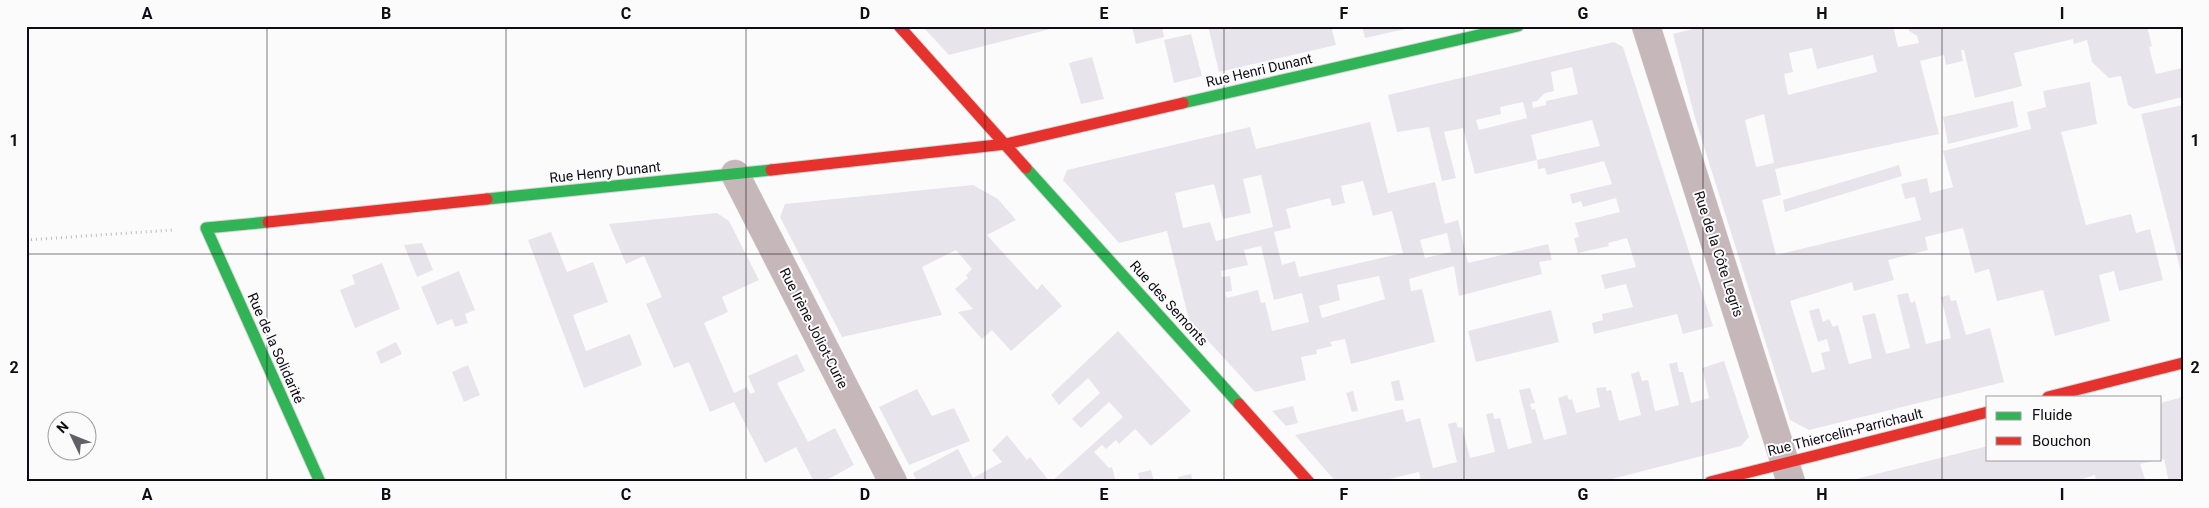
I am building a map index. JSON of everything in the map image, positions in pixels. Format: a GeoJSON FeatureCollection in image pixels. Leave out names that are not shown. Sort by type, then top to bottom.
{"type":"FeatureCollection","features":[{"type":"Feature","properties":{"kind":"street","name":"Rue des Semonts"},"geometry":{"type":"LineString","coordinates":[[899,26],[1309,482]]}},
{"type":"Feature","properties":{"kind":"street","name":"Rue Henri Dunant"},"geometry":{"type":"LineString","coordinates":[[1006,144],[1518,26]]}},
{"type":"Feature","properties":{"kind":"street","name":"Rue de la Côte Legris"},"geometry":{"type":"LineString","coordinates":[[1646,26],[1788,472]]}},
{"type":"Feature","properties":{"kind":"street","name":"Rue Henry Dunant"},"geometry":{"type":"LineString","coordinates":[[206,228],[735,174],[1006,144]]}},
{"type":"Feature","properties":{"kind":"street","name":"Rue Irène Joliot-Curie"},"geometry":{"type":"LineString","coordinates":[[735,174],[893,482]]}},
{"type":"Feature","properties":{"kind":"street","name":"Rue de la Solidarité"},"geometry":{"type":"LineString","coordinates":[[206,228],[320,482]]}},
{"type":"Feature","properties":{"kind":"street"},"geometry":{"type":"LineString","coordinates":[[2052,396],[2183,363]]}},
{"type":"Feature","properties":{"kind":"street","name":"Rue Thiercelin-Parrichault"},"geometry":{"type":"LineString","coordinates":[[1710,482],[1788,472],[1986,413]]}},
{"type":"Feature","properties":{"kind":"path"},"geometry":{"type":"LineString","coordinates":[[26,240],[206,228]]}},
{"type":"Feature","properties":{"kind":"building"},"geometry":{"type":"Polygon","coordinates":[[[922,26],[1058,26],[1058,27],[949,55],[922,26]]]}},
{"type":"Feature","properties":{"kind":"building"},"geometry":{"type":"Polygon","coordinates":[[[1132,26],[1162,26],[1164,37],[1136,44],[1132,26]]]}},
{"type":"Feature","properties":{"kind":"building"},"geometry":{"type":"Polygon","coordinates":[[[1208,26],[1331,26],[1336,45],[1219,72],[1208,26]]]}},
{"type":"Feature","properties":{"kind":"building"},"geometry":{"type":"Polygon","coordinates":[[[1362,26],[1414,26],[1414,27],[1365,38],[1362,26]]]}},
{"type":"Feature","properties":{"kind":"building"},"geometry":{"type":"Polygon","coordinates":[[[1704,26],[1893,26],[1898,47],[1919,43],[1917,36],[1909,31],[1908,26],[2147,26],[2152,46],[2149,47],[2156,74],[2183,68],[2183,97],[2134,109],[2128,105],[2121,76],[2109,78],[2092,62],[2087,40],[2074,44],[2073,39],[2014,53],[2022,86],[1975,98],[1964,50],[1961,50],[1963,61],[1946,65],[1944,55],[1920,61],[1939,134],[1775,169],[1781,195],[1762,200],[1776,255],[1921,220],[1915,197],[1905,199],[1901,184],[1927,178],[1930,193],[1953,187],[1943,151],[2031,129],[2027,112],[2046,107],[2043,91],[2090,82],[2097,124],[2061,132],[2086,225],[2131,214],[2136,233],[2150,229],[2163,280],[2119,291],[2114,271],[2099,275],[2110,321],[2055,336],[2043,290],[1997,301],[1989,269],[1975,273],[1963,228],[1925,237],[1928,250],[1888,260],[1894,280],[1854,291],[1852,282],[1790,301],[1812,373],[1825,369],[1821,353],[1830,351],[1827,339],[1818,342],[1809,311],[1819,308],[1823,322],[1829,319],[1833,327],[1838,325],[1849,364],[1872,358],[1862,316],[1875,313],[1886,354],[1910,348],[1897,295],[1908,293],[1911,303],[1915,301],[1926,344],[1951,338],[1941,297],[1949,295],[1951,301],[1956,300],[1966,335],[1990,328],[2004,382],[1809,430],[1790,420],[1695,118],[1673,34],[1704,26]],[[1812,48],[1789,53],[1793,72],[1784,74],[1788,95],[1877,72],[1873,55],[1817,69],[1812,48]],[[1764,114],[1745,120],[1756,167],[1774,163],[1764,114]]]}},
{"type":"Feature","properties":{"kind":"building"},"geometry":{"type":"Polygon","coordinates":[[[1191,34],[1202,76],[1174,83],[1164,40],[1191,34]]]}},
{"type":"Feature","properties":{"kind":"building"},"geometry":{"type":"Polygon","coordinates":[[[1614,42],[1623,47],[1713,326],[1683,334],[1677,314],[1594,334],[1592,323],[1603,320],[1602,314],[1633,307],[1626,284],[1605,289],[1601,275],[1636,267],[1627,238],[1608,243],[1609,246],[1578,253],[1574,238],[1579,237],[1575,223],[1620,212],[1616,198],[1583,207],[1581,201],[1572,204],[1570,194],[1612,184],[1604,161],[1547,175],[1545,168],[1538,169],[1537,160],[1475,174],[1463,128],[1444,132],[1456,178],[1442,181],[1429,127],[1397,132],[1388,95],[1614,42]],[[1572,67],[1551,72],[1554,91],[1545,93],[1537,101],[1532,102],[1533,108],[1546,105],[1546,101],[1578,94],[1572,67]],[[1523,102],[1500,107],[1501,114],[1476,120],[1479,130],[1527,118],[1523,102]],[[1592,120],[1531,135],[1537,160],[1600,146],[1592,120]]]}},
{"type":"Feature","properties":{"kind":"building"},"geometry":{"type":"Polygon","coordinates":[[[1092,57],[1104,99],[1081,104],[1069,63],[1092,57]]]}},
{"type":"Feature","properties":{"kind":"building"},"geometry":{"type":"Polygon","coordinates":[[[2013,101],[2018,127],[1948,144],[1943,117],[2013,101]]]}},
{"type":"Feature","properties":{"kind":"building"},"geometry":{"type":"Polygon","coordinates":[[[2183,105],[2183,276],[2182,276],[2141,114],[2183,105]]]}},
{"type":"Feature","properties":{"kind":"building"},"geometry":{"type":"Polygon","coordinates":[[[1370,122],[1388,193],[1435,182],[1445,224],[1458,220],[1468,263],[1548,244],[1552,260],[1539,262],[1542,274],[1459,296],[1454,266],[1409,279],[1411,291],[1422,289],[1435,342],[1351,364],[1345,339],[1330,342],[1332,346],[1316,350],[1317,354],[1301,357],[1306,380],[1255,392],[1189,320],[1167,231],[1119,243],[1063,180],[1067,170],[1250,127],[1256,149],[1370,122]],[[1261,175],[1243,179],[1251,213],[1223,219],[1214,184],[1175,193],[1183,228],[1210,222],[1216,241],[1273,227],[1261,175]],[[1363,181],[1341,186],[1345,203],[1332,206],[1330,198],[1286,209],[1291,228],[1274,232],[1282,265],[1295,261],[1299,277],[1403,253],[1392,211],[1373,216],[1363,181]],[[1447,233],[1420,240],[1425,258],[1451,252],[1447,233]],[[1261,246],[1244,250],[1248,265],[1221,271],[1222,277],[1230,276],[1232,291],[1225,292],[1227,298],[1258,290],[1261,303],[1265,302],[1272,331],[1309,322],[1302,293],[1274,300],[1261,246]],[[1379,276],[1337,285],[1340,300],[1319,306],[1322,318],[1385,299],[1379,276]]]}},
{"type":"Feature","properties":{"kind":"building"},"geometry":{"type":"Polygon","coordinates":[[[1899,165],[1902,176],[1785,212],[1783,200],[1899,165]]]}},
{"type":"Feature","properties":{"kind":"building"},"geometry":{"type":"Polygon","coordinates":[[[973,185],[998,199],[1016,220],[987,235],[1037,290],[1042,284],[1062,306],[1011,351],[992,330],[982,339],[958,312],[973,309],[955,289],[968,278],[966,275],[972,269],[956,250],[922,267],[942,315],[842,337],[780,217],[785,204],[973,185]]]}},
{"type":"Feature","properties":{"kind":"building"},"geometry":{"type":"Polygon","coordinates":[[[717,213],[729,221],[759,280],[722,297],[728,312],[704,323],[734,393],[747,387],[750,394],[755,392],[748,376],[797,354],[805,371],[777,383],[808,442],[835,428],[854,465],[823,482],[814,482],[796,447],[765,463],[734,402],[710,412],[689,362],[674,368],[646,304],[662,297],[644,256],[626,264],[609,224],[717,213]]]}},
{"type":"Feature","properties":{"kind":"building"},"geometry":{"type":"Polygon","coordinates":[[[551,232],[567,272],[593,262],[608,302],[573,315],[586,351],[630,334],[642,365],[584,388],[528,240],[551,232]]]}},
{"type":"Feature","properties":{"kind":"building"},"geometry":{"type":"Polygon","coordinates":[[[422,243],[433,270],[417,277],[404,245],[422,243]]]}},
{"type":"Feature","properties":{"kind":"building"},"geometry":{"type":"Polygon","coordinates":[[[382,263],[400,309],[355,328],[340,290],[355,284],[352,275],[382,263]]]}},
{"type":"Feature","properties":{"kind":"building"},"geometry":{"type":"Polygon","coordinates":[[[459,271],[475,310],[465,314],[468,323],[455,327],[452,319],[437,325],[421,287],[459,271]]]}},
{"type":"Feature","properties":{"kind":"building"},"geometry":{"type":"Polygon","coordinates":[[[1551,310],[1559,342],[1476,362],[1468,331],[1551,310]]]}},
{"type":"Feature","properties":{"kind":"building"},"geometry":{"type":"Polygon","coordinates":[[[1118,331],[1191,411],[1151,446],[1135,429],[1119,444],[1116,440],[1106,449],[1102,445],[1094,452],[1109,468],[1112,467],[1116,482],[1051,482],[1123,417],[1109,402],[1081,428],[1072,419],[1100,393],[1088,378],[1059,405],[1051,395],[1118,331]]]}},
{"type":"Feature","properties":{"kind":"building"},"geometry":{"type":"Polygon","coordinates":[[[396,342],[402,354],[381,364],[376,352],[396,342]]]}},
{"type":"Feature","properties":{"kind":"building"},"geometry":{"type":"Polygon","coordinates":[[[1724,361],[1749,437],[1741,446],[1600,482],[1421,482],[1419,472],[1377,482],[1336,482],[1295,435],[1403,409],[1406,422],[1420,418],[1433,468],[1457,462],[1448,424],[1456,422],[1458,428],[1462,427],[1470,458],[1495,452],[1486,414],[1493,413],[1494,419],[1500,418],[1508,449],[1532,443],[1519,390],[1530,388],[1535,403],[1530,404],[1532,410],[1535,409],[1544,440],[1567,434],[1558,398],[1567,395],[1569,400],[1572,399],[1576,413],[1600,407],[1596,388],[1606,387],[1606,391],[1611,390],[1619,421],[1641,415],[1631,374],[1639,371],[1642,381],[1648,380],[1655,411],[1679,405],[1669,364],[1677,362],[1679,372],[1683,372],[1691,403],[1709,398],[1702,368],[1724,361]]]}},
{"type":"Feature","properties":{"kind":"building"},"geometry":{"type":"Polygon","coordinates":[[[468,365],[480,395],[464,402],[452,372],[468,365]]]}},
{"type":"Feature","properties":{"kind":"building"},"geometry":{"type":"Polygon","coordinates":[[[1399,380],[1404,400],[1395,401],[1391,382],[1399,380]]]}},
{"type":"Feature","properties":{"kind":"building"},"geometry":{"type":"Polygon","coordinates":[[[917,389],[932,416],[954,408],[970,441],[909,465],[879,407],[917,389]]]}},
{"type":"Feature","properties":{"kind":"building"},"geometry":{"type":"Polygon","coordinates":[[[1353,391],[1358,411],[1352,412],[1346,393],[1353,391]]]}},
{"type":"Feature","properties":{"kind":"building"},"geometry":{"type":"Polygon","coordinates":[[[2183,397],[2183,478],[2180,478],[2181,482],[2169,482],[2164,459],[2162,460],[2162,402],[2183,397]]]}},
{"type":"Feature","properties":{"kind":"building"},"geometry":{"type":"Polygon","coordinates":[[[1293,406],[1298,423],[1286,426],[1272,411],[1293,406]]]}},
{"type":"Feature","properties":{"kind":"building"},"geometry":{"type":"Polygon","coordinates":[[[1007,435],[1027,460],[1030,457],[1050,482],[917,482],[913,473],[958,449],[973,478],[1002,462],[992,450],[1007,435]]]}},
{"type":"Feature","properties":{"kind":"building"},"geometry":{"type":"Polygon","coordinates":[[[1986,446],[1986,460],[2158,460],[2140,464],[2146,482],[2096,482],[2095,475],[2073,482],[1844,482],[1986,446]]]}},
{"type":"Feature","properties":{"kind":"building"},"geometry":{"type":"Polygon","coordinates":[[[1151,470],[1154,482],[1140,482],[1138,473],[1151,470]]]}},
{"type":"Feature","properties":{"kind":"building"},"geometry":{"type":"Polygon","coordinates":[[[1191,474],[1193,482],[1179,482],[1178,477],[1191,474]]]}},
{"type":"Feature","properties":{"kind":"traffic: fast"},"geometry":{"type":"LineString","coordinates":[[1183,103],[1518,26]]}},
{"type":"Feature","properties":{"kind":"traffic: fast"},"geometry":{"type":"LineString","coordinates":[[1026,168],[1239,404]]}},
{"type":"Feature","properties":{"kind":"traffic: fast"},"geometry":{"type":"LineString","coordinates":[[487,199],[771,170]]}},
{"type":"Feature","properties":{"kind":"traffic: fast"},"geometry":{"type":"LineString","coordinates":[[268,222],[206,228],[320,482]]}},
{"type":"Feature","properties":{"kind":"traffic: jam"},"geometry":{"type":"LineString","coordinates":[[899,26],[1026,168]]}},
{"type":"Feature","properties":{"kind":"traffic: jam"},"geometry":{"type":"LineString","coordinates":[[771,170],[1006,144],[1183,103]]}},
{"type":"Feature","properties":{"kind":"traffic: jam"},"geometry":{"type":"LineString","coordinates":[[268,222],[487,199]]}},
{"type":"Feature","properties":{"kind":"traffic: jam"},"geometry":{"type":"LineString","coordinates":[[2052,396],[2183,363]]}},
{"type":"Feature","properties":{"kind":"traffic: jam"},"geometry":{"type":"LineString","coordinates":[[1239,404],[1309,482]]}},
{"type":"Feature","properties":{"kind":"traffic: jam"},"geometry":{"type":"LineString","coordinates":[[1710,482],[1986,413]]}}]}
